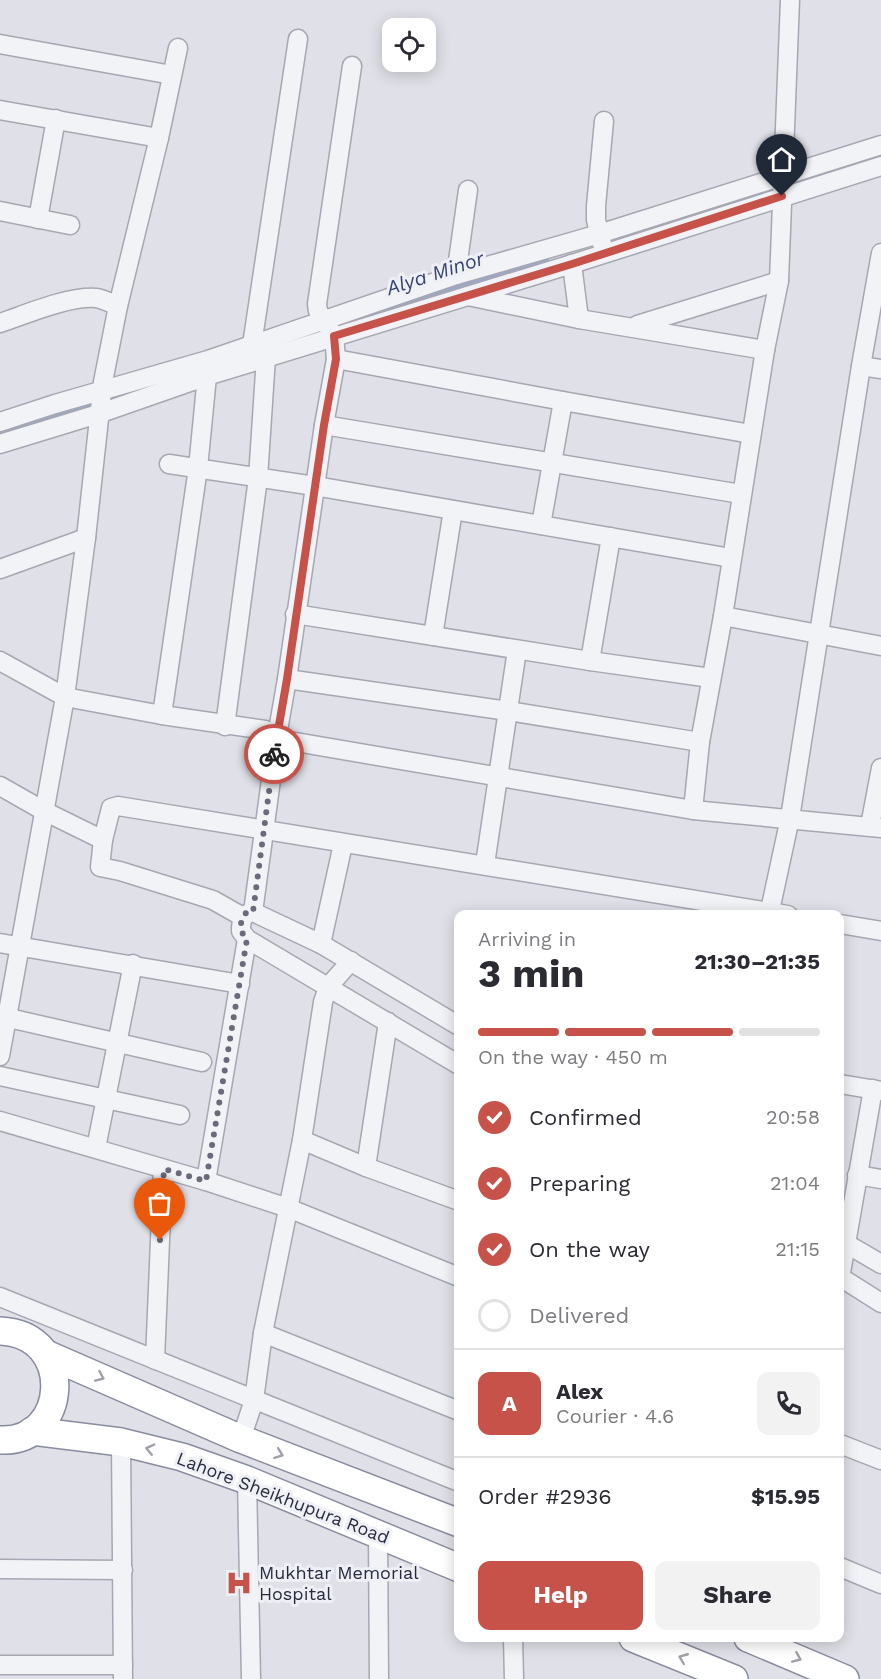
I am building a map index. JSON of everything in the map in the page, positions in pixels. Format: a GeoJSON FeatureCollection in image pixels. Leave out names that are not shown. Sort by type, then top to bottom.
{"type":"FeatureCollection","features":[{"type":"Feature","properties":{"kind":"highway"},"geometry":{"type":"LineString","coordinates":[[0,1331],[20,1334],[30,1339],[46,1354],[54,1369],[56,1387],[53,1404],[45,1419],[32,1431],[19,1437],[0,1440]]}},
{"type":"Feature","properties":{"kind":"highway"},"geometry":{"type":"LineString","coordinates":[[46,1354],[241,1439],[454,1521]]}},
{"type":"Feature","properties":{"kind":"highway","name":"Lahore Sheikhupura Road"},"geometry":{"type":"LineString","coordinates":[[32,1431],[121,1443],[182,1457],[248,1480],[454,1566]]}},
{"type":"Feature","properties":{"kind":"highway"},"geometry":{"type":"LineString","coordinates":[[643,1642],[734,1679]]}},
{"type":"Feature","properties":{"kind":"highway"},"geometry":{"type":"LineString","coordinates":[[757,1642],[845,1679]]}},
{"type":"Feature","properties":{"kind":"street"},"geometry":{"type":"LineString","coordinates":[[693,810],[700,742],[723,616],[765,350],[779,281],[790,0]]}},
{"type":"Feature","properties":{"kind":"street"},"geometry":{"type":"LineString","coordinates":[[252,345],[298,39]]}},
{"type":"Feature","properties":{"kind":"street"},"geometry":{"type":"LineString","coordinates":[[0,44],[172,75]]}},
{"type":"Feature","properties":{"kind":"street"},"geometry":{"type":"LineString","coordinates":[[0,1056],[4,1016],[20,947],[65,697],[86,538],[101,391],[118,306],[159,138],[178,48]]}},
{"type":"Feature","properties":{"kind":"street"},"geometry":{"type":"LineString","coordinates":[[352,66],[317,304],[323,320],[334,336],[336,359],[277,736],[265,829],[248,914],[240,931],[247,939],[454,1062]]}},
{"type":"Feature","properties":{"kind":"street"},"geometry":{"type":"LineString","coordinates":[[0,110],[159,138]]}},
{"type":"Feature","properties":{"kind":"street"},"geometry":{"type":"LineString","coordinates":[[38,219],[56,119]]}},
{"type":"Feature","properties":{"kind":"street"},"geometry":{"type":"LineString","coordinates":[[602,243],[596,206],[604,121]]}},
{"type":"Feature","properties":{"kind":"street"},"geometry":{"type":"LineString","coordinates":[[0,444],[98,414],[207,375],[572,264],[602,243],[782,176],[881,145]]}},
{"type":"Feature","properties":{"kind":"street"},"geometry":{"type":"LineString","coordinates":[[0,422],[252,345],[456,275],[602,243],[782,196],[881,166]]}},
{"type":"Feature","properties":{"kind":"street"},"geometry":{"type":"LineString","coordinates":[[456,275],[468,190]]}},
{"type":"Feature","properties":{"kind":"street"},"geometry":{"type":"LineString","coordinates":[[0,211],[70,225]]}},
{"type":"Feature","properties":{"kind":"street"},"geometry":{"type":"LineString","coordinates":[[770,910],[790,818],[881,253]]}},
{"type":"Feature","properties":{"kind":"street"},"geometry":{"type":"LineString","coordinates":[[572,264],[579,319]]}},
{"type":"Feature","properties":{"kind":"street"},"geometry":{"type":"LineString","coordinates":[[633,327],[779,281]]}},
{"type":"Feature","properties":{"kind":"street"},"geometry":{"type":"LineString","coordinates":[[466,296],[579,319],[765,350]]}},
{"type":"Feature","properties":{"kind":"street"},"geometry":{"type":"LineString","coordinates":[[0,323],[62,303],[83,299],[95,298],[118,306]]}},
{"type":"Feature","properties":{"kind":"street"},"geometry":{"type":"LineString","coordinates":[[225,726],[258,478],[266,357]]}},
{"type":"Feature","properties":{"kind":"street"},"geometry":{"type":"LineString","coordinates":[[336,359],[563,402],[751,434]]}},
{"type":"Feature","properties":{"kind":"street"},"geometry":{"type":"LineString","coordinates":[[861,366],[881,369]]}},
{"type":"Feature","properties":{"kind":"street"},"geometry":{"type":"LineString","coordinates":[[162,715],[198,468],[207,375]]}},
{"type":"Feature","properties":{"kind":"street"},"geometry":{"type":"LineString","coordinates":[[541,525],[563,402]]}},
{"type":"Feature","properties":{"kind":"street"},"geometry":{"type":"LineString","coordinates":[[324,425],[741,494]]}},
{"type":"Feature","properties":{"kind":"street"},"geometry":{"type":"LineString","coordinates":[[169,464],[315,486],[731,558]]}},
{"type":"Feature","properties":{"kind":"street"},"geometry":{"type":"LineString","coordinates":[[433,636],[453,510]]}},
{"type":"Feature","properties":{"kind":"street"},"geometry":{"type":"LineString","coordinates":[[590,661],[611,537]]}},
{"type":"Feature","properties":{"kind":"street"},"geometry":{"type":"LineString","coordinates":[[0,569],[86,538]]}},
{"type":"Feature","properties":{"kind":"street"},"geometry":{"type":"LineString","coordinates":[[296,615],[711,678]]}},
{"type":"Feature","properties":{"kind":"street"},"geometry":{"type":"LineString","coordinates":[[723,616],[881,646]]}},
{"type":"Feature","properties":{"kind":"street"},"geometry":{"type":"LineString","coordinates":[[485,864],[517,650]]}},
{"type":"Feature","properties":{"kind":"street"},"geometry":{"type":"LineString","coordinates":[[0,661],[65,697],[225,726],[265,730],[284,740],[693,810],[875,827],[880,774]]}},
{"type":"Feature","properties":{"kind":"street"},"geometry":{"type":"LineString","coordinates":[[287,679],[700,742]]}},
{"type":"Feature","properties":{"kind":"street"},"geometry":{"type":"LineString","coordinates":[[0,786],[103,840]]}},
{"type":"Feature","properties":{"kind":"street"},"geometry":{"type":"LineString","coordinates":[[454,1023],[321,944],[213,900],[120,871],[101,868],[99,865],[103,840],[111,808],[116,806],[265,829],[343,844],[485,864],[752,910]]}},
{"type":"Feature","properties":{"kind":"street"},"geometry":{"type":"LineString","coordinates":[[321,944],[343,844]]}},
{"type":"Feature","properties":{"kind":"street"},"geometry":{"type":"LineString","coordinates":[[844,925],[881,931]]}},
{"type":"Feature","properties":{"kind":"street"},"geometry":{"type":"LineString","coordinates":[[206,1181],[247,939]]}},
{"type":"Feature","properties":{"kind":"street"},"geometry":{"type":"LineString","coordinates":[[0,942],[240,984]]}},
{"type":"Feature","properties":{"kind":"street"},"geometry":{"type":"LineString","coordinates":[[241,1439],[254,1400],[263,1333],[302,1140],[319,1020],[328,987],[351,961]]}},
{"type":"Feature","properties":{"kind":"street"},"geometry":{"type":"LineString","coordinates":[[96,1148],[133,964]]}},
{"type":"Feature","properties":{"kind":"street"},"geometry":{"type":"LineString","coordinates":[[4,1016],[202,1062]]}},
{"type":"Feature","properties":{"kind":"street"},"geometry":{"type":"LineString","coordinates":[[366,1167],[388,1022]]}},
{"type":"Feature","properties":{"kind":"street"},"geometry":{"type":"LineString","coordinates":[[0,1076],[180,1115]]}},
{"type":"Feature","properties":{"kind":"street"},"geometry":{"type":"LineString","coordinates":[[844,1085],[877,1090],[844,1236]]}},
{"type":"Feature","properties":{"kind":"street"},"geometry":{"type":"LineString","coordinates":[[0,1121],[206,1181],[288,1208],[454,1275]]}},
{"type":"Feature","properties":{"kind":"street"},"geometry":{"type":"LineString","coordinates":[[302,1140],[366,1167],[454,1199]]}},
{"type":"Feature","properties":{"kind":"street"},"geometry":{"type":"LineString","coordinates":[[155,1360],[164,1169]]}},
{"type":"Feature","properties":{"kind":"street"},"geometry":{"type":"LineString","coordinates":[[857,1175],[881,1179]]}},
{"type":"Feature","properties":{"kind":"street"},"geometry":{"type":"LineString","coordinates":[[844,1242],[881,1264]]}},
{"type":"Feature","properties":{"kind":"street"},"geometry":{"type":"LineString","coordinates":[[844,1280],[881,1303]]}},
{"type":"Feature","properties":{"kind":"street"},"geometry":{"type":"LineString","coordinates":[[0,1297],[454,1480]]}},
{"type":"Feature","properties":{"kind":"street"},"geometry":{"type":"LineString","coordinates":[[263,1333],[454,1408]]}},
{"type":"Feature","properties":{"kind":"street"},"geometry":{"type":"LineString","coordinates":[[0,1665],[123,1672],[121,1443]]}},
{"type":"Feature","properties":{"kind":"street"},"geometry":{"type":"LineString","coordinates":[[844,1446],[881,1460]]}},
{"type":"Feature","properties":{"kind":"street"},"geometry":{"type":"LineString","coordinates":[[248,1480],[252,1679]]}},
{"type":"Feature","properties":{"kind":"street"},"geometry":{"type":"LineString","coordinates":[[378,1535],[379,1679]]}},
{"type":"Feature","properties":{"kind":"street"},"geometry":{"type":"LineString","coordinates":[[0,1569],[123,1570]]}},
{"type":"Feature","properties":{"kind":"street"},"geometry":{"type":"LineString","coordinates":[[844,1570],[881,1584]]}},
{"type":"Feature","properties":{"kind":"street"},"geometry":{"type":"LineString","coordinates":[[513,1642],[514,1679]]}},
{"type":"Feature","properties":{"kind":"waterway","name":"Alya Minor"},"geometry":{"type":"LineString","coordinates":[[349,321],[542,259]]}},
{"type":"Feature","properties":{"kind":"waterway","name":"Alya Minor"},"geometry":{"type":"LineString","coordinates":[[0,432],[107,398]]}},
{"type":"Feature","properties":{"kind":"way so far"},"geometry":{"type":"LineString","coordinates":[[160,1240],[164,1169],[206,1181],[247,939],[240,931],[241,924],[246,913],[253,912],[274,754]]}},
{"type":"Feature","properties":{"kind":"place","name":"Mukhtar Memorial Hospital"},"geometry":{"type":"Point","coordinates":[239,1583]}},
{"type":"Feature","properties":{"kind":"route"},"geometry":{"type":"LineString","coordinates":[[274,754],[336,359],[334,336],[572,264],[782,196]]}}]}
